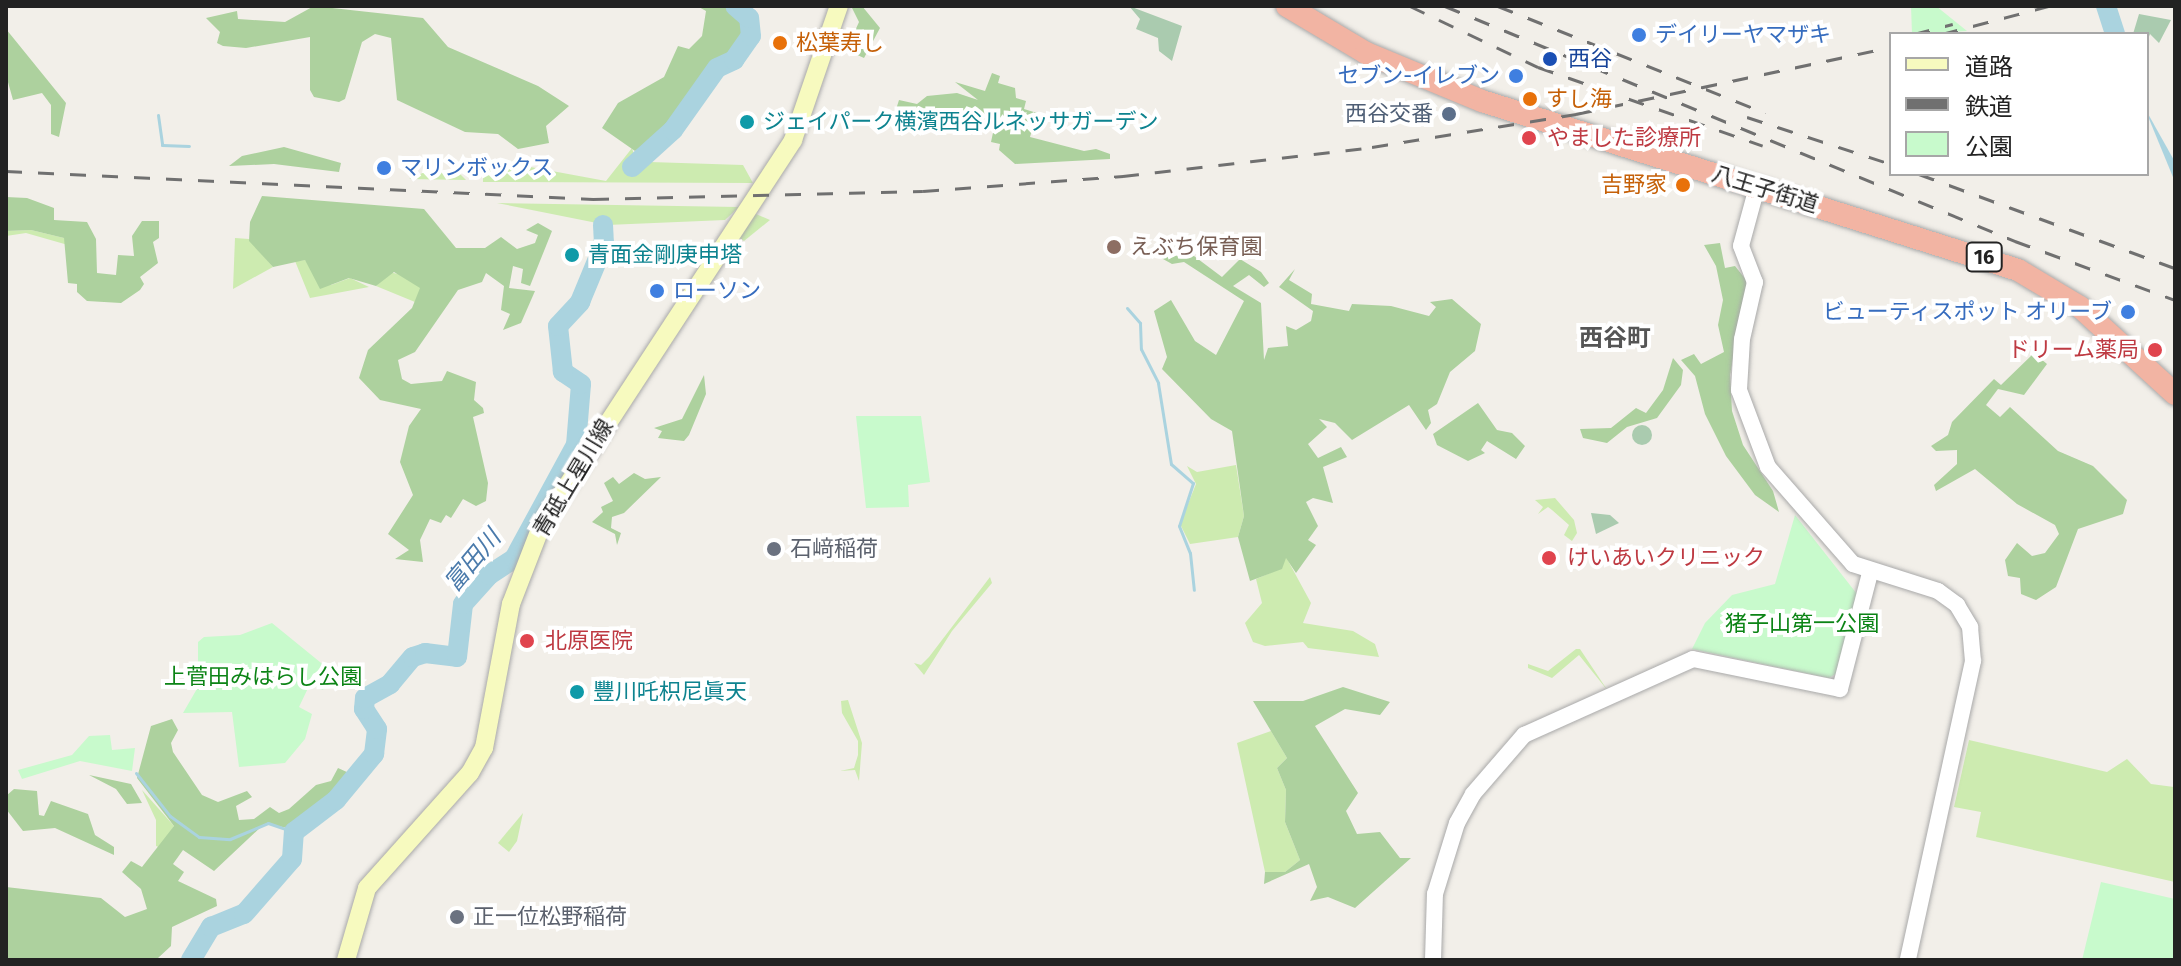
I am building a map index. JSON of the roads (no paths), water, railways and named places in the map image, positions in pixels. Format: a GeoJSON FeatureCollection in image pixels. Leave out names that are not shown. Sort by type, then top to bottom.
{"type":"FeatureCollection","features":[{"type":"Feature","properties":{"kind":"highway","name":"八王子街道"},"geometry":{"type":"LineString","coordinates":[[1287,6],[1366,53],[1482,101],[2018,270],[2080,307],[2175,394]]}},
{"type":"Feature","properties":{"kind":"main road","name":"青砥上星川線"},"geometry":{"type":"LineString","coordinates":[[346,960],[367,888],[470,773],[484,748],[511,604],[542,524],[793,140],[839,6]]}},
{"type":"Feature","properties":{"kind":"street"},"geometry":{"type":"LineString","coordinates":[[1757,187],[1741,246],[1755,282],[1742,339],[1743,407],[1768,467],[1842,556],[1870,573],[1948,596],[1965,615],[1973,641],[1973,661],[1908,960]]}},
{"type":"Feature","properties":{"kind":"street"},"geometry":{"type":"LineString","coordinates":[[1433,960],[1435,894],[1457,823],[1473,794],[1524,735],[1693,659],[1840,689],[1845,685],[1870,573]]}},
{"type":"Feature","properties":{"kind":"water"},"geometry":{"type":"Polygon","coordinates":[[[2149,116],[2175,162],[2175,182],[2149,119],[2149,116]]]}},
{"type":"Feature","properties":{"kind":"waterway","name":"富田川"},"geometry":{"type":"LineString","coordinates":[[632,167],[673,130],[717,68],[734,60],[751,36],[749,18],[735,6]]}},
{"type":"Feature","properties":{"kind":"waterway"},"geometry":{"type":"LineString","coordinates":[[2106,6],[2114,32]]}},
{"type":"Feature","properties":{"kind":"waterway"},"geometry":{"type":"LineString","coordinates":[[158,115],[162,145],[189,146]]}},
{"type":"Feature","properties":{"kind":"waterway","name":"富田川"},"geometry":{"type":"LineString","coordinates":[[191,960],[211,927],[244,914],[292,859],[294,832],[336,800],[374,754],[377,729],[364,709],[365,698],[390,684],[413,657],[425,653],[457,657],[463,604],[489,575],[514,559],[576,445],[581,384],[563,372],[558,326],[580,302],[604,244],[603,225]]}},
{"type":"Feature","properties":{"kind":"waterway"},"geometry":{"type":"LineString","coordinates":[[1127,308],[1140,323],[1141,349],[1158,383],[1171,464],[1193,483],[1179,526],[1190,553],[1194,590]]}},
{"type":"Feature","properties":{"kind":"waterway"},"geometry":{"type":"LineString","coordinates":[[136,773],[170,816],[199,837],[230,839],[268,823],[294,832]]}},
{"type":"Feature","properties":{"kind":"railway"},"geometry":{"type":"LineString","coordinates":[[1410,6],[1538,67],[1763,146]]}},
{"type":"Feature","properties":{"kind":"railway"},"geometry":{"type":"LineString","coordinates":[[1445,6],[2015,241],[2175,300]]}},
{"type":"Feature","properties":{"kind":"railway"},"geometry":{"type":"LineString","coordinates":[[1498,6],[1765,113]]}},
{"type":"Feature","properties":{"kind":"railway"},"geometry":{"type":"LineString","coordinates":[[1950,32],[2049,6]]}},
{"type":"Feature","properties":{"kind":"railway"},"geometry":{"type":"LineString","coordinates":[[1922,32],[1953,24]]}},
{"type":"Feature","properties":{"kind":"railway"},"geometry":{"type":"LineString","coordinates":[[6,171],[593,199],[923,191],[1123,176],[1372,147],[1576,114],[1889,47]]}},
{"type":"Feature","properties":{"kind":"railway"},"geometry":{"type":"LineString","coordinates":[[1747,117],[1889,163]]}},
{"type":"Feature","properties":{"kind":"railway"},"geometry":{"type":"LineString","coordinates":[[1924,176],[2175,268]]}},
{"type":"Feature","properties":{"kind":"place","name":"デイリーヤマザキ"},"geometry":{"type":"Point","coordinates":[1639,35]}},
{"type":"Feature","properties":{"kind":"place","name":"松葉寿し"},"geometry":{"type":"Point","coordinates":[780,43]}},
{"type":"Feature","properties":{"kind":"place","name":"西谷"},"geometry":{"type":"Point","coordinates":[1550,59]}},
{"type":"Feature","properties":{"kind":"place","name":"セブン-イレブン"},"geometry":{"type":"Point","coordinates":[1516,76]}},
{"type":"Feature","properties":{"kind":"place","name":"すし海"},"geometry":{"type":"Point","coordinates":[1530,99]}},
{"type":"Feature","properties":{"kind":"place","name":"西谷交番"},"geometry":{"type":"Point","coordinates":[1449,114]}},
{"type":"Feature","properties":{"kind":"place","name":"ジェイパーク横濱西谷ルネッサガーデン"},"geometry":{"type":"Point","coordinates":[747,122]}},
{"type":"Feature","properties":{"kind":"place","name":"やました診療所"},"geometry":{"type":"Point","coordinates":[1529,138]}},
{"type":"Feature","properties":{"kind":"place","name":"マリンボックス"},"geometry":{"type":"Point","coordinates":[384,168]}},
{"type":"Feature","properties":{"kind":"place","name":"吉野家"},"geometry":{"type":"Point","coordinates":[1683,185]}},
{"type":"Feature","properties":{"kind":"place","name":"えぶち保育園"},"geometry":{"type":"Point","coordinates":[1114,247]}},
{"type":"Feature","properties":{"kind":"place","name":"青面金剛庚申塔"},"geometry":{"type":"Point","coordinates":[572,255]}},
{"type":"Feature","properties":{"kind":"place","name":"ローソン"},"geometry":{"type":"Point","coordinates":[657,291]}},
{"type":"Feature","properties":{"kind":"place","name":"ビューティスポット オリーブ"},"geometry":{"type":"Point","coordinates":[2128,312]}},
{"type":"Feature","properties":{"kind":"place","name":"ドリーム薬局"},"geometry":{"type":"Point","coordinates":[2155,350]}},
{"type":"Feature","properties":{"kind":"place","name":"石﨑稲荷"},"geometry":{"type":"Point","coordinates":[774,549]}},
{"type":"Feature","properties":{"kind":"place","name":"けいあいクリニック"},"geometry":{"type":"Point","coordinates":[1549,558]}},
{"type":"Feature","properties":{"kind":"place","name":"北原医院"},"geometry":{"type":"Point","coordinates":[527,641]}},
{"type":"Feature","properties":{"kind":"place","name":"豐川吒枳尼眞天"},"geometry":{"type":"Point","coordinates":[577,692]}},
{"type":"Feature","properties":{"kind":"place","name":"正一位松野稲荷"},"geometry":{"type":"Point","coordinates":[457,917]}},
{"type":"Feature","properties":{"kind":"district","name":"西谷町"},"geometry":{"type":"Point","coordinates":[1615,339]}},
{"type":"Feature","properties":{"kind":"park label","name":"猪子山第一公園"},"geometry":{"type":"Point","coordinates":[1802,624]}},
{"type":"Feature","properties":{"kind":"park label","name":"上菅田みはらし公園"},"geometry":{"type":"Point","coordinates":[263,677]}}]}
